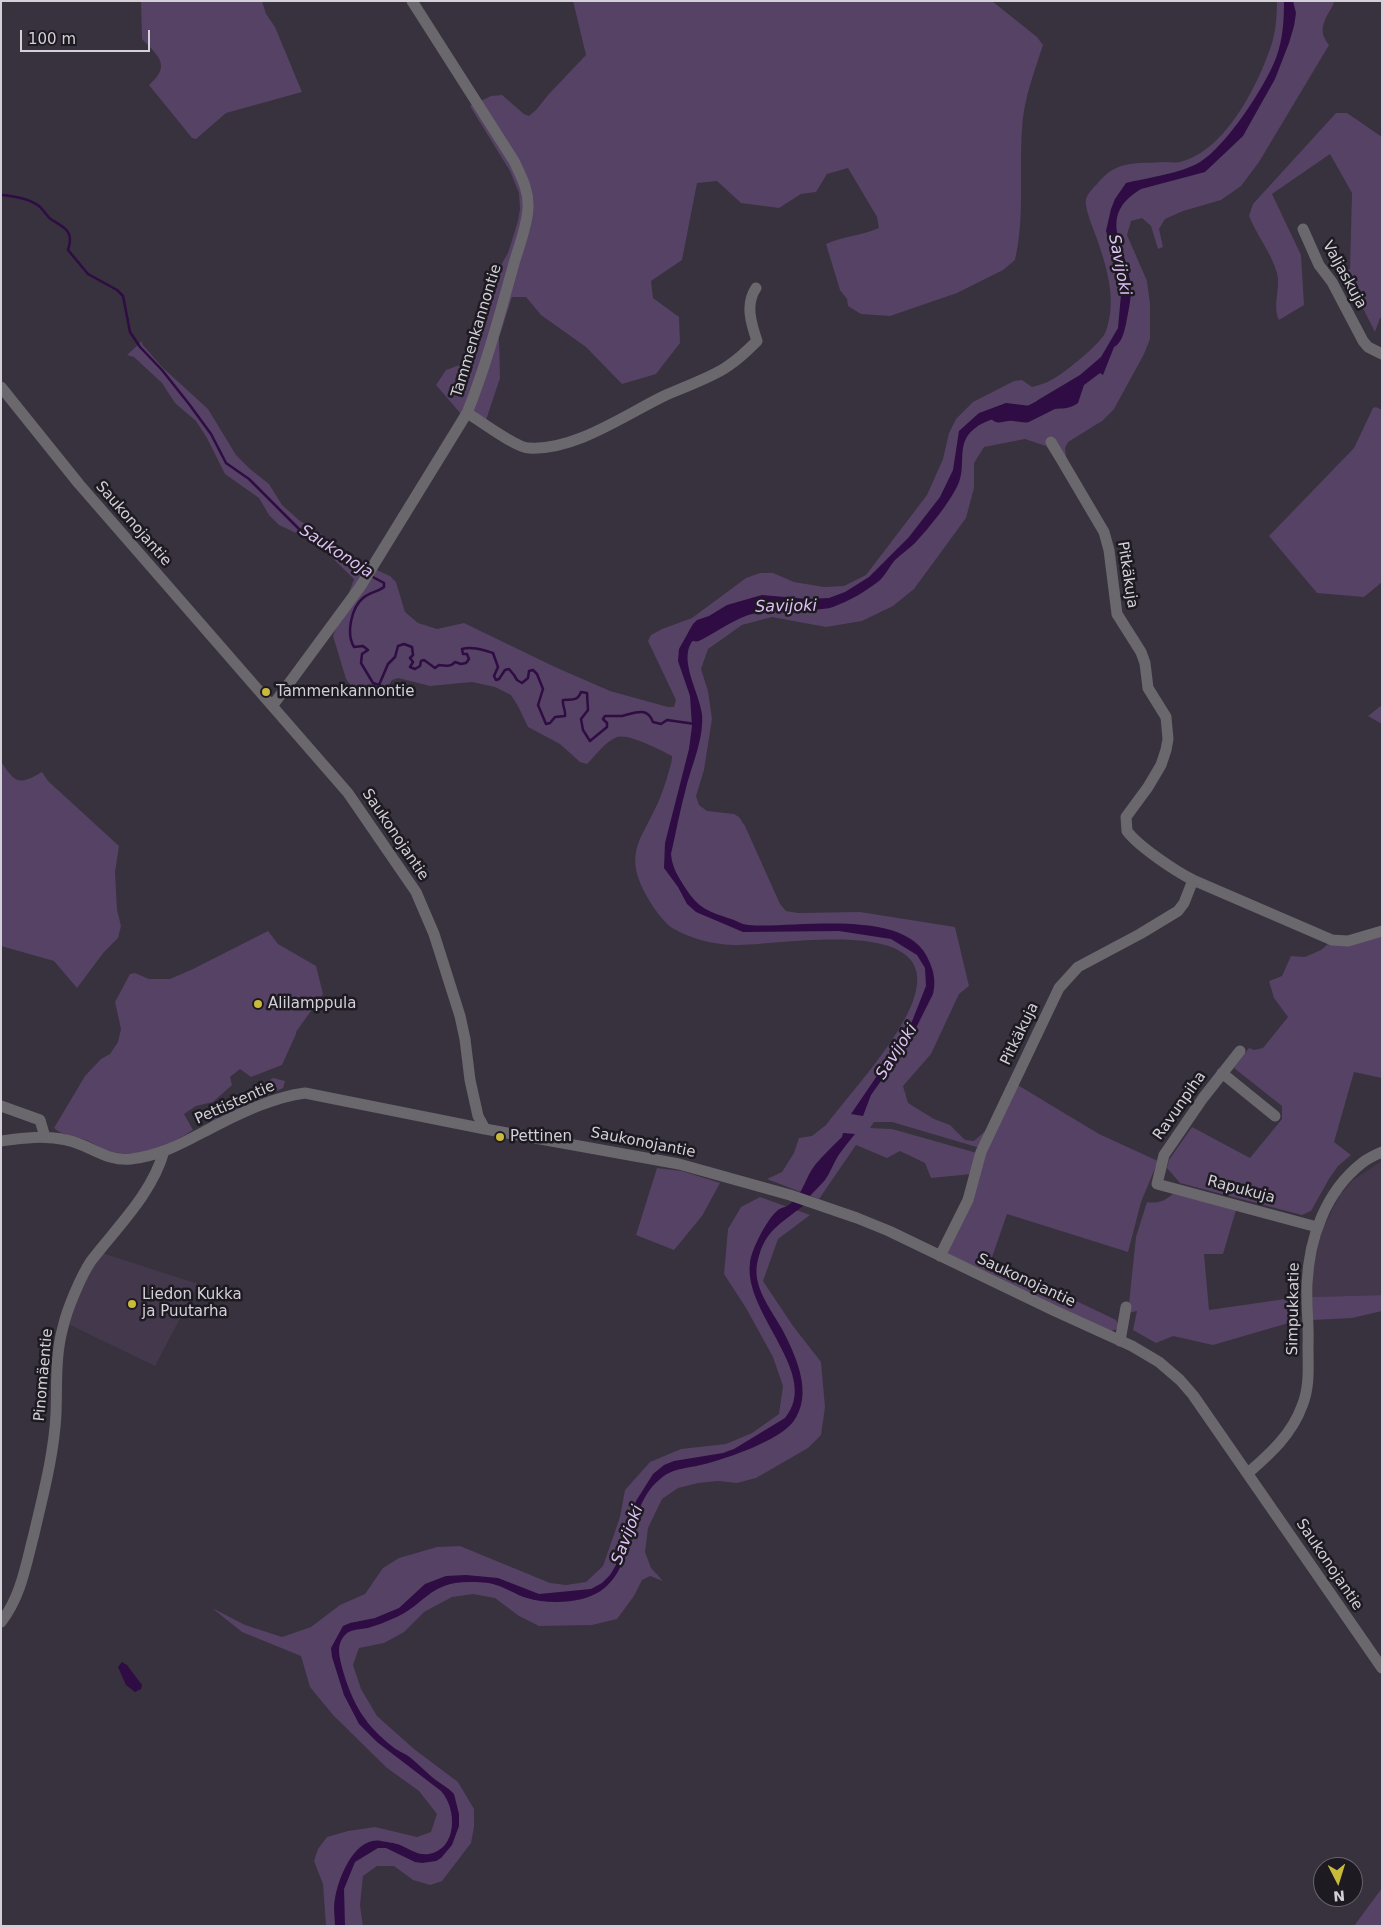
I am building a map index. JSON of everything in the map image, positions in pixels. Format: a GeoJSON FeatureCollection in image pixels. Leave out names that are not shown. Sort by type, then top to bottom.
{"type":"FeatureCollection","features":[{"type":"Feature","properties":{"kind":"street","name":"Tammenkannontie"},"geometry":{"type":"LineString","coordinates":[[273,705],[369,574],[467,413],[490,346],[523,234],[528,207],[526,184],[514,161],[412,1]]}},
{"type":"Feature","properties":{"kind":"street","name":"Valjaskuja"},"geometry":{"type":"LineString","coordinates":[[1303,229],[1319,265],[1332,282],[1363,341],[1368,347],[1382,354]]}},
{"type":"Feature","properties":{"kind":"street"},"geometry":{"type":"LineString","coordinates":[[467,413],[513,443],[527,448],[553,446],[582,437],[653,401],[714,374],[740,357],[757,341],[750,312],[750,297],[756,288]]}},
{"type":"Feature","properties":{"kind":"street","name":"Saukonojantie"},"geometry":{"type":"LineString","coordinates":[[1,387],[79,484],[348,793],[416,892],[434,934],[460,1016],[470,1080],[478,1116],[485,1129],[679,1164],[790,1195],[889,1231],[1120,1341],[1159,1362],[1180,1380],[1203,1408],[1382,1668]]}},
{"type":"Feature","properties":{"kind":"street","name":"Pitkäkuja"},"geometry":{"type":"LineString","coordinates":[[1051,442],[1104,532],[1109,550],[1117,614],[1141,652],[1145,663],[1148,688],[1166,717],[1168,739],[1166,750],[1148,787],[1126,817],[1126,826],[1130,834],[1179,873],[1332,940],[1348,940],[1382,931]]}},
{"type":"Feature","properties":{"kind":"street","name":"Pitkäkuja"},"geometry":{"type":"LineString","coordinates":[[940,1256],[968,1200],[981,1152],[1059,988],[1078,967],[1140,934],[1178,910],[1184,903],[1193,880]]}},
{"type":"Feature","properties":{"kind":"street","name":"Ravunpiha"},"geometry":{"type":"LineString","coordinates":[[1157,1184],[1164,1155],[1222,1073],[1240,1051]]}},
{"type":"Feature","properties":{"kind":"street"},"geometry":{"type":"LineString","coordinates":[[1222,1073],[1275,1116]]}},
{"type":"Feature","properties":{"kind":"street","name":"Pettistentie"},"geometry":{"type":"LineString","coordinates":[[1,1141],[45,1137],[75,1142],[117,1160],[131,1159],[182,1145],[216,1126],[262,1105],[290,1095],[305,1094],[485,1129]]}},
{"type":"Feature","properties":{"kind":"street"},"geometry":{"type":"LineString","coordinates":[[1,1106],[40,1120],[45,1137]]}},
{"type":"Feature","properties":{"kind":"street","name":"Pinomäentie"},"geometry":{"type":"LineString","coordinates":[[1,1622],[10,1611],[21,1584],[43,1497],[55,1424],[59,1346],[71,1302],[90,1263],[119,1228],[152,1182],[160,1167],[164,1151]]}},
{"type":"Feature","properties":{"kind":"street","name":"Simpukkatie"},"geometry":{"type":"LineString","coordinates":[[1248,1473],[1290,1431],[1306,1394],[1308,1360],[1307,1282],[1311,1247],[1317,1227],[1334,1194],[1350,1174],[1363,1162],[1382,1152]]}},
{"type":"Feature","properties":{"kind":"street","name":"Rapukuja"},"geometry":{"type":"LineString","coordinates":[[1157,1184],[1317,1227]]}},
{"type":"Feature","properties":{"kind":"street"},"geometry":{"type":"LineString","coordinates":[[1120,1341],[1126,1307]]}},
{"type":"Feature","properties":{"kind":"shaded area"},"geometry":{"type":"Polygon","coordinates":[[[141,1],[262,1],[266,14],[275,27],[302,92],[226,113],[196,139],[192,138],[149,85],[160,72],[161,66],[157,56],[142,39],[141,1]]]}},
{"type":"Feature","properties":{"kind":"shaded area"},"geometry":{"type":"Polygon","coordinates":[[[573,1],[992,1],[1037,37],[1043,45],[1024,108],[1021,146],[1021,212],[1015,260],[1003,270],[957,293],[890,316],[861,314],[848,306],[847,299],[840,290],[826,244],[879,228],[877,217],[848,168],[827,174],[816,192],[801,194],[779,208],[741,203],[717,181],[697,183],[682,260],[651,281],[653,298],[679,317],[680,343],[656,374],[622,384],[586,347],[541,315],[526,297],[512,297],[499,338],[500,378],[483,429],[461,414],[436,385],[446,370],[465,363],[474,351],[482,333],[489,288],[508,253],[520,209],[519,193],[510,171],[470,106],[491,96],[502,95],[529,116],[537,109],[586,55],[573,1]]]}},
{"type":"Feature","properties":{"kind":"shaded area"},"geometry":{"type":"Polygon","coordinates":[[[1277,1],[1332,1],[1334,3],[1325,19],[1323,29],[1323,34],[1329,45],[1259,162],[1241,186],[1221,200],[1183,211],[1165,219],[1159,229],[1163,247],[1158,249],[1151,226],[1142,218],[1131,221],[1127,235],[1147,281],[1150,304],[1150,339],[1144,354],[1114,409],[1102,421],[1068,442],[1065,448],[1067,464],[1061,468],[1046,446],[1025,439],[984,447],[974,463],[974,488],[966,518],[914,589],[893,606],[862,621],[826,627],[772,617],[742,625],[708,649],[701,669],[708,691],[712,719],[704,770],[696,796],[699,805],[707,811],[734,814],[739,817],[745,826],[780,904],[786,911],[798,913],[860,912],[955,927],[969,986],[959,994],[931,1054],[903,1086],[908,1103],[934,1119],[950,1125],[965,1140],[974,1141],[984,1132],[987,1133],[980,1148],[892,1122],[874,1122],[870,1128],[892,1129],[977,1153],[972,1174],[931,1178],[925,1163],[900,1151],[887,1158],[856,1145],[819,1199],[767,1179],[782,1172],[794,1153],[799,1138],[812,1136],[826,1125],[874,1065],[897,1032],[913,1001],[917,973],[905,955],[882,944],[851,940],[732,945],[702,940],[681,933],[664,920],[649,900],[639,880],[635,861],[638,845],[661,796],[672,756],[629,737],[622,736],[609,742],[587,764],[580,762],[560,744],[528,727],[511,695],[495,687],[472,682],[430,686],[398,678],[392,680],[385,691],[376,696],[366,695],[352,687],[346,679],[333,636],[354,579],[321,547],[279,525],[269,515],[259,498],[225,474],[196,421],[175,403],[162,383],[134,357],[127,355],[142,341],[142,344],[162,367],[208,409],[236,455],[269,484],[282,505],[300,521],[364,564],[390,576],[396,582],[405,612],[418,623],[437,629],[464,623],[610,691],[674,707],[676,700],[648,641],[651,635],[692,618],[746,578],[760,573],[773,573],[794,582],[824,587],[844,586],[866,575],[927,495],[943,459],[949,433],[956,419],[973,402],[1014,381],[1022,380],[1032,387],[1051,380],[1074,364],[1098,342],[1106,331],[1111,308],[1111,296],[1104,261],[1086,208],[1087,197],[1104,176],[1112,170],[1136,163],[1180,162],[1197,155],[1226,130],[1259,77],[1272,43],[1277,1]]]}},
{"type":"Feature","properties":{"kind":"shaded area"},"geometry":{"type":"Polygon","coordinates":[[[1336,113],[1347,113],[1382,137],[1382,318],[1380,318],[1375,332],[1345,273],[1350,269],[1352,193],[1330,154],[1272,194],[1301,255],[1304,305],[1279,320],[1276,309],[1277,273],[1249,216],[1253,204],[1336,113]]]}},
{"type":"Feature","properties":{"kind":"shaded area"},"geometry":{"type":"Polygon","coordinates":[[[1376,407],[1382,410],[1382,582],[1364,597],[1317,593],[1269,536],[1354,448],[1373,408],[1376,407]]]}},
{"type":"Feature","properties":{"kind":"shaded area"},"geometry":{"type":"Polygon","coordinates":[[[1382,705],[1382,724],[1368,716],[1382,705]]]}},
{"type":"Feature","properties":{"kind":"shaded area"},"geometry":{"type":"Polygon","coordinates":[[[1,762],[14,778],[22,781],[42,772],[48,781],[119,846],[115,872],[117,910],[121,926],[118,938],[104,952],[77,988],[54,961],[1,946],[1,762]]]}},
{"type":"Feature","properties":{"kind":"shaded area"},"geometry":{"type":"Polygon","coordinates":[[[268,931],[278,944],[316,966],[323,994],[296,1032],[282,1065],[251,1077],[240,1069],[230,1077],[232,1085],[213,1102],[196,1106],[184,1114],[193,1130],[173,1142],[151,1150],[140,1153],[118,1153],[103,1149],[86,1140],[54,1128],[85,1076],[101,1059],[110,1054],[118,1042],[121,1029],[115,1002],[130,974],[135,973],[149,979],[170,979],[268,931]]]}},
{"type":"Feature","properties":{"kind":"shaded area"},"geometry":{"type":"Polygon","coordinates":[[[1382,935],[1382,1078],[1354,1072],[1334,1142],[1351,1155],[1338,1166],[1311,1211],[1302,1215],[1180,1183],[1167,1168],[1169,1160],[1192,1127],[1250,1158],[1282,1119],[1282,1106],[1234,1068],[1249,1048],[1254,1050],[1263,1048],[1288,1017],[1274,998],[1269,981],[1282,976],[1291,956],[1305,957],[1321,950],[1329,943],[1382,935]]]}},
{"type":"Feature","properties":{"kind":"shaded area"},"geometry":{"type":"Polygon","coordinates":[[[273,1078],[285,1081],[283,1088],[210,1123],[214,1114],[273,1078]]]}},
{"type":"Feature","properties":{"kind":"shaded area"},"geometry":{"type":"Polygon","coordinates":[[[1016,1084],[1099,1134],[1158,1161],[1141,1202],[1128,1252],[1007,1214],[991,1260],[1116,1320],[1118,1324],[1117,1329],[1108,1332],[946,1253],[982,1159],[1016,1084]]]}},
{"type":"Feature","properties":{"kind":"shaded area"},"geometry":{"type":"Polygon","coordinates":[[[1382,1161],[1382,1295],[1312,1297],[1313,1267],[1322,1230],[1332,1210],[1340,1195],[1353,1180],[1382,1161]]]}},
{"type":"Feature","properties":{"kind":"shaded area"},"geometry":{"type":"Polygon","coordinates":[[[657,1168],[682,1171],[720,1183],[702,1216],[674,1250],[636,1235],[657,1168]]]}},
{"type":"Feature","properties":{"kind":"shaded area"},"geometry":{"type":"Polygon","coordinates":[[[1173,1194],[1236,1210],[1223,1254],[1204,1254],[1209,1310],[1292,1298],[1292,1322],[1213,1345],[1173,1336],[1156,1343],[1133,1330],[1137,1311],[1128,1313],[1136,1237],[1147,1202],[1161,1201],[1173,1194]]]}},
{"type":"Feature","properties":{"kind":"shaded area"},"geometry":{"type":"Polygon","coordinates":[[[760,1197],[810,1215],[778,1239],[763,1281],[793,1326],[821,1362],[825,1407],[821,1435],[808,1448],[756,1478],[737,1483],[718,1481],[698,1483],[678,1488],[662,1499],[648,1528],[645,1552],[651,1568],[663,1581],[650,1576],[642,1580],[634,1596],[617,1619],[592,1625],[539,1626],[519,1616],[495,1598],[473,1594],[452,1597],[424,1612],[404,1632],[384,1643],[359,1648],[353,1665],[361,1689],[377,1716],[414,1749],[458,1782],[474,1809],[474,1827],[471,1843],[442,1881],[430,1885],[413,1880],[394,1866],[377,1866],[363,1876],[360,1905],[363,1926],[326,1926],[323,1884],[314,1861],[318,1849],[327,1837],[348,1831],[375,1827],[417,1837],[431,1832],[437,1814],[419,1791],[387,1768],[333,1715],[310,1687],[301,1656],[242,1632],[212,1608],[245,1625],[282,1637],[311,1627],[340,1605],[365,1594],[383,1568],[399,1558],[437,1547],[460,1546],[550,1583],[566,1585],[586,1582],[603,1566],[620,1517],[625,1490],[650,1462],[681,1449],[726,1444],[752,1433],[779,1414],[783,1386],[773,1357],[746,1308],[724,1274],[728,1229],[741,1207],[760,1197]]]}},
{"type":"Feature","properties":{"kind":"shaded area","name":"Liedon Kukka ja Puutarha"},"geometry":{"type":"Polygon","coordinates":[[[102,1253],[198,1284],[155,1366],[66,1323],[92,1269],[102,1253]]]}},
{"type":"Feature","properties":{"kind":"shaded area"},"geometry":{"type":"Polygon","coordinates":[[[1382,1295],[1382,1311],[1352,1318],[1313,1320],[1312,1297],[1382,1295]]]}},
{"type":"Feature","properties":{"kind":"shaded area"},"geometry":{"type":"Polygon","coordinates":[[[1382,1888],[1382,1926],[1354,1926],[1382,1888]]]}},
{"type":"Feature","properties":{"kind":"water"},"geometry":{"type":"Polygon","coordinates":[[[1284,1],[1293,1],[1296,13],[1289,43],[1275,79],[1243,136],[1205,172],[1141,189],[1127,200],[1119,211],[1116,223],[1131,289],[1126,324],[1122,337],[1114,347],[1103,375],[1100,373],[1084,385],[1078,403],[1059,409],[1038,409],[1022,414],[995,418],[984,422],[974,429],[965,441],[959,482],[946,505],[915,543],[895,560],[881,579],[863,592],[839,605],[823,609],[772,606],[750,608],[730,615],[691,642],[688,653],[689,670],[702,714],[702,723],[671,854],[676,873],[691,896],[706,909],[747,925],[848,924],[875,926],[898,933],[917,944],[929,961],[932,969],[934,981],[933,994],[910,1040],[871,1095],[863,1116],[851,1114],[909,1029],[926,986],[925,968],[917,955],[891,939],[839,931],[743,932],[696,912],[687,904],[678,887],[664,868],[665,843],[689,749],[692,726],[690,696],[678,661],[679,649],[697,620],[709,616],[727,605],[762,595],[807,599],[829,598],[845,592],[869,577],[909,537],[940,497],[953,470],[959,431],[979,413],[1006,403],[1031,406],[1080,375],[1101,357],[1118,328],[1122,284],[1106,231],[1115,199],[1126,183],[1174,172],[1200,162],[1233,130],[1263,84],[1276,58],[1283,30],[1284,1]]]}},
{"type":"Feature","properties":{"kind":"water"},"geometry":{"type":"Polygon","coordinates":[[[843,1133],[855,1134],[838,1156],[825,1180],[802,1206],[767,1237],[757,1264],[756,1273],[760,1290],[793,1351],[801,1375],[802,1399],[799,1411],[793,1422],[776,1436],[752,1448],[715,1461],[675,1471],[659,1480],[647,1494],[639,1510],[622,1563],[613,1579],[601,1591],[582,1599],[547,1602],[527,1598],[490,1583],[455,1583],[435,1590],[403,1614],[368,1628],[350,1631],[342,1639],[339,1652],[343,1671],[351,1694],[362,1714],[375,1731],[395,1749],[410,1757],[454,1794],[459,1814],[459,1826],[452,1845],[436,1861],[415,1862],[386,1848],[378,1848],[355,1862],[344,1889],[345,1926],[335,1926],[334,1902],[340,1880],[349,1860],[363,1845],[372,1841],[381,1841],[398,1844],[418,1853],[429,1854],[438,1851],[445,1844],[450,1836],[452,1827],[450,1807],[441,1791],[377,1742],[359,1724],[344,1695],[332,1657],[331,1648],[343,1626],[375,1618],[399,1608],[425,1584],[446,1576],[466,1575],[498,1578],[539,1594],[591,1589],[602,1583],[616,1565],[621,1539],[636,1501],[653,1474],[664,1465],[674,1461],[723,1453],[734,1449],[785,1418],[794,1401],[794,1382],[779,1343],[758,1303],[751,1282],[751,1257],[756,1243],[769,1220],[778,1210],[795,1199],[815,1165],[842,1137],[843,1133]]]}},
{"type":"Feature","properties":{"kind":"water"},"geometry":{"type":"Polygon","coordinates":[[[122,1662],[127,1665],[142,1685],[141,1689],[135,1692],[126,1685],[118,1667],[122,1662]]]}},
{"type":"Feature","properties":{"kind":"waterway","name":"Saukonoja"},"geometry":{"type":"LineString","coordinates":[[1,195],[26,199],[39,206],[50,219],[68,231],[70,239],[68,250],[88,274],[117,290],[123,296],[130,332],[211,434],[226,463],[249,479],[299,529],[334,549],[365,572]]}},
{"type":"Feature","properties":{"kind":"waterway","name":"Savijoki"},"geometry":{"type":"LineString","coordinates":[[998,415],[1010,413],[1026,415],[1056,400]]}},
{"type":"Feature","properties":{"kind":"waterway","name":"Saukonoja"},"geometry":{"type":"LineString","coordinates":[[371,576],[384,583],[384,587],[365,596],[359,602],[351,621],[350,635],[354,647],[363,646],[368,650],[362,654],[361,663],[373,683],[379,685],[388,664],[395,657],[398,646],[404,644],[412,647],[413,655],[410,658],[413,662],[410,667],[415,669],[424,660],[435,668],[439,665],[446,666],[455,662],[466,663],[469,659],[467,654],[463,654],[462,649],[474,648],[493,653],[498,667],[494,676],[496,680],[499,679],[505,670],[509,669],[517,680],[522,683],[528,678],[529,671],[533,670],[537,674],[543,689],[538,705],[546,724],[550,723],[555,717],[565,716],[563,700],[576,699],[581,692],[587,693],[588,710],[581,719],[583,730],[590,741],[607,727],[607,723],[603,719],[605,716],[622,716],[644,712],[653,722],[661,724],[667,720],[695,724]]}},
{"type":"Feature","properties":{"kind":"waterway","name":"Savijoki"},"geometry":{"type":"LineString","coordinates":[[696,634],[740,610],[758,605],[768,605]]}},
{"type":"Feature","properties":{"kind":"place","name":"Tammenkannontie"},"geometry":{"type":"Point","coordinates":[266,692]}},
{"type":"Feature","properties":{"kind":"place","name":"Alilamppula"},"geometry":{"type":"Point","coordinates":[258,1004]}},
{"type":"Feature","properties":{"kind":"place","name":"Pettinen"},"geometry":{"type":"Point","coordinates":[500,1137]}},
{"type":"Feature","properties":{"kind":"place","name":"Liedon Kukka ja Puutarha"},"geometry":{"type":"Point","coordinates":[132,1304]}}]}
